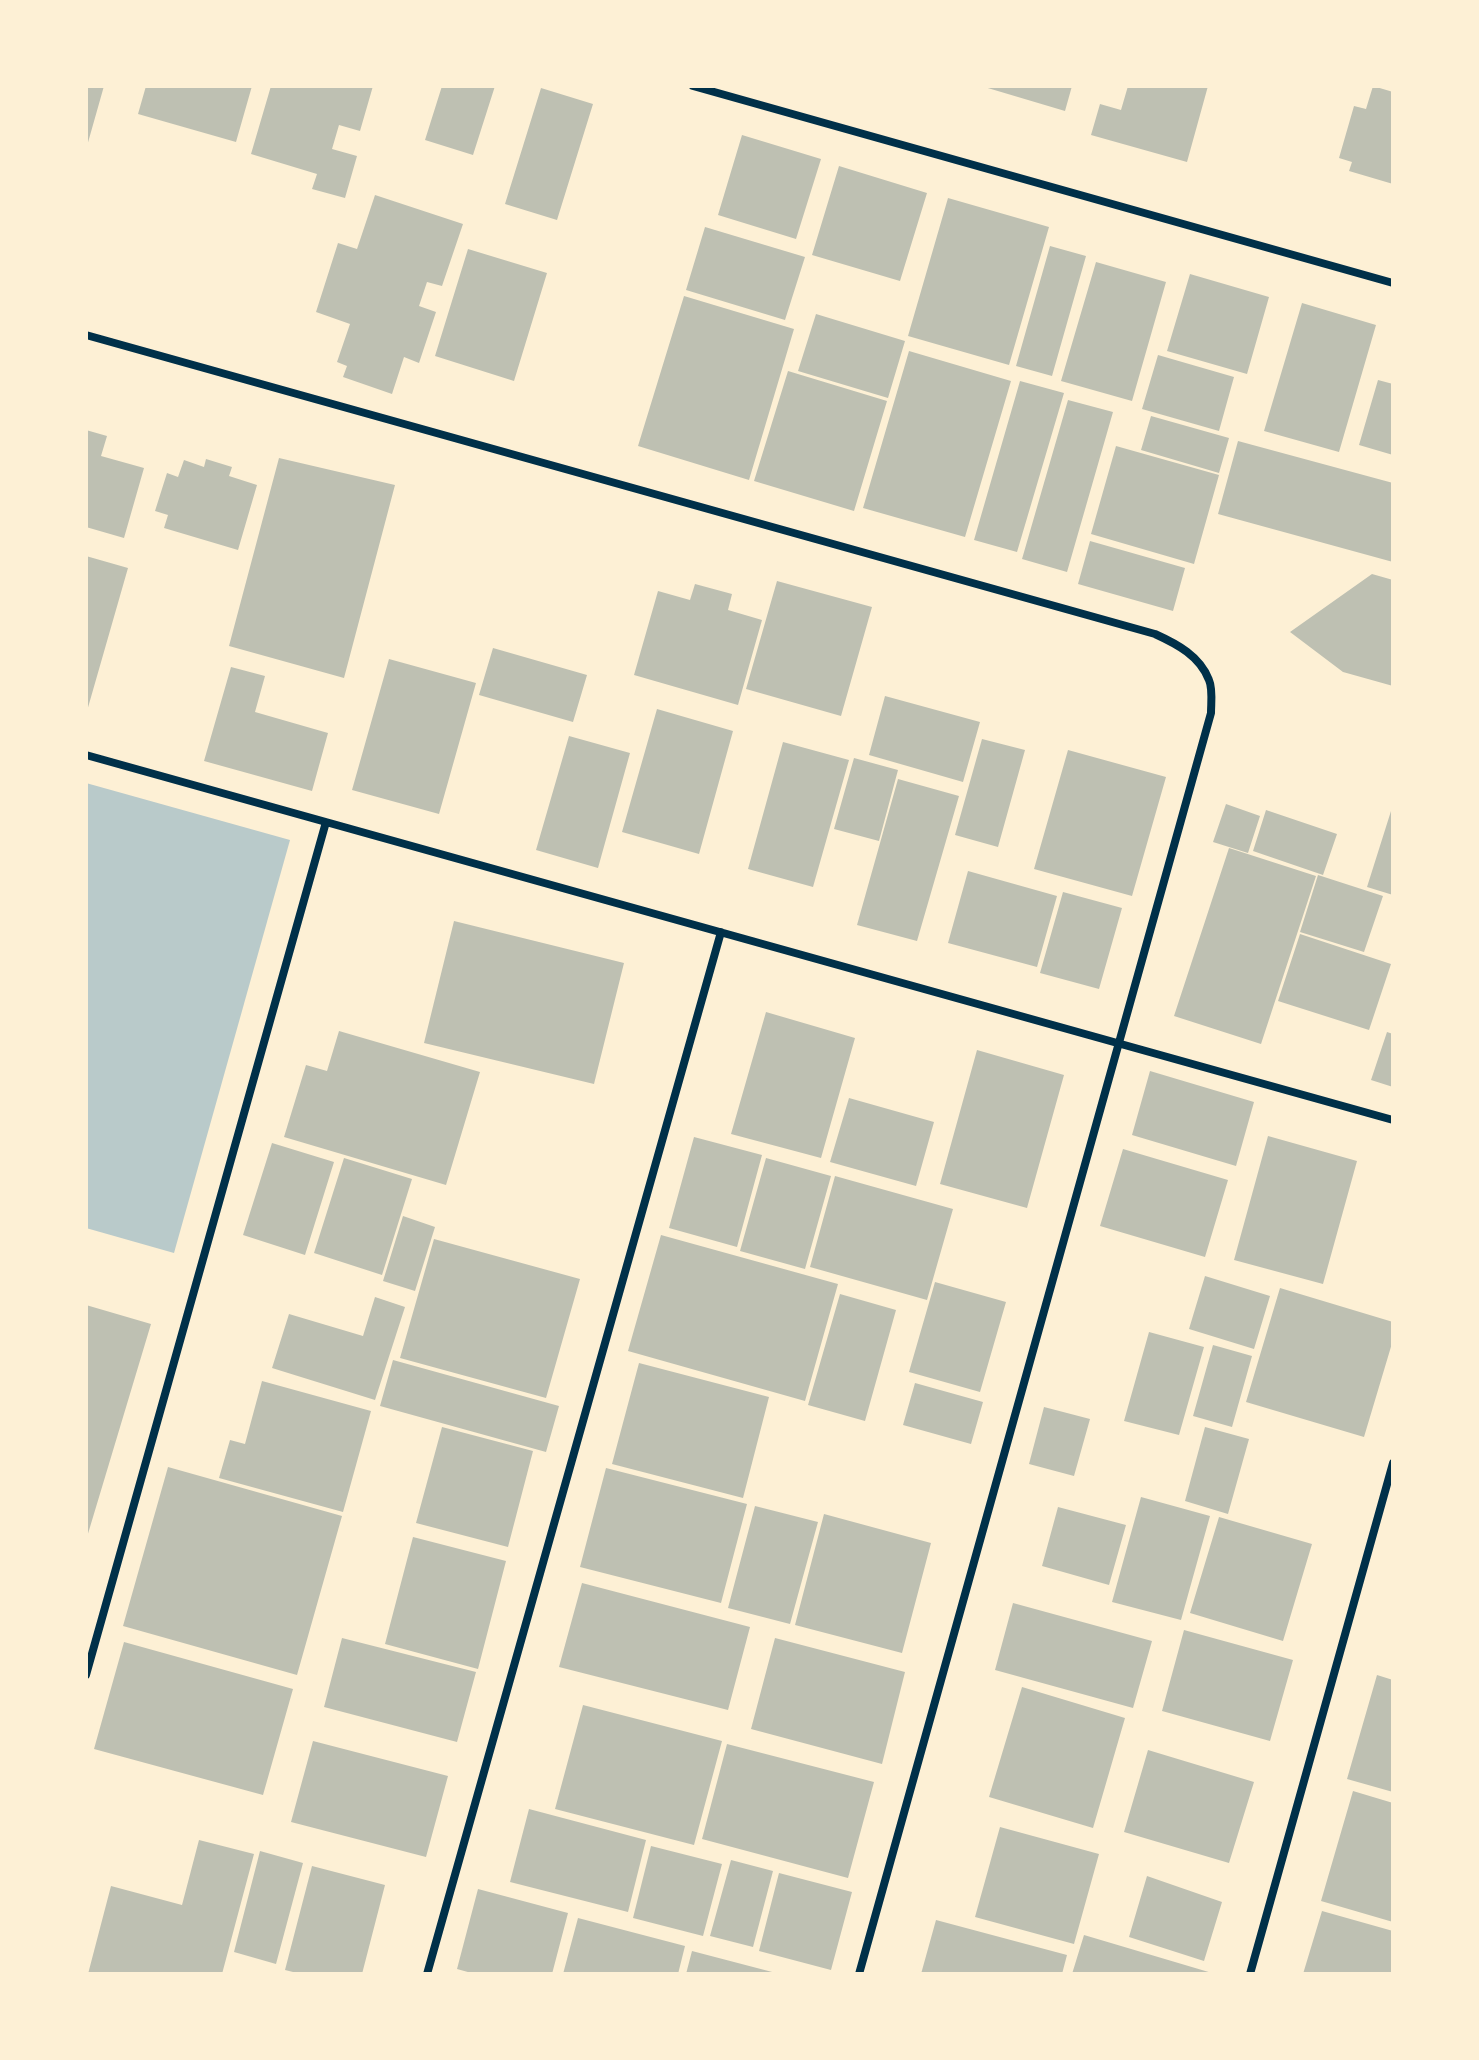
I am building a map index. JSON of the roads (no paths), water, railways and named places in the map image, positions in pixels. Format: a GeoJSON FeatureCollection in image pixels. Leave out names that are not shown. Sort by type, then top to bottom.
{"type":"FeatureCollection","features":[{"type":"Feature","properties":{"kind":"street"},"geometry":{"type":"LineString","coordinates":[[693,86],[1393,283]]}},
{"type":"Feature","properties":{"kind":"street"},"geometry":{"type":"LineString","coordinates":[[86,335],[1155,634],[1177,644],[1197,660],[1210,682],[1211,713],[859,1974]]}},
{"type":"Feature","properties":{"kind":"street"},"geometry":{"type":"LineString","coordinates":[[86,755],[1393,1120]]}},
{"type":"Feature","properties":{"kind":"street"},"geometry":{"type":"LineString","coordinates":[[86,1675],[326,822]]}},
{"type":"Feature","properties":{"kind":"street"},"geometry":{"type":"LineString","coordinates":[[427,1974],[721,932]]}},
{"type":"Feature","properties":{"kind":"street"},"geometry":{"type":"LineString","coordinates":[[1250,1974],[1390,1483],[1393,1463]]}}]}
